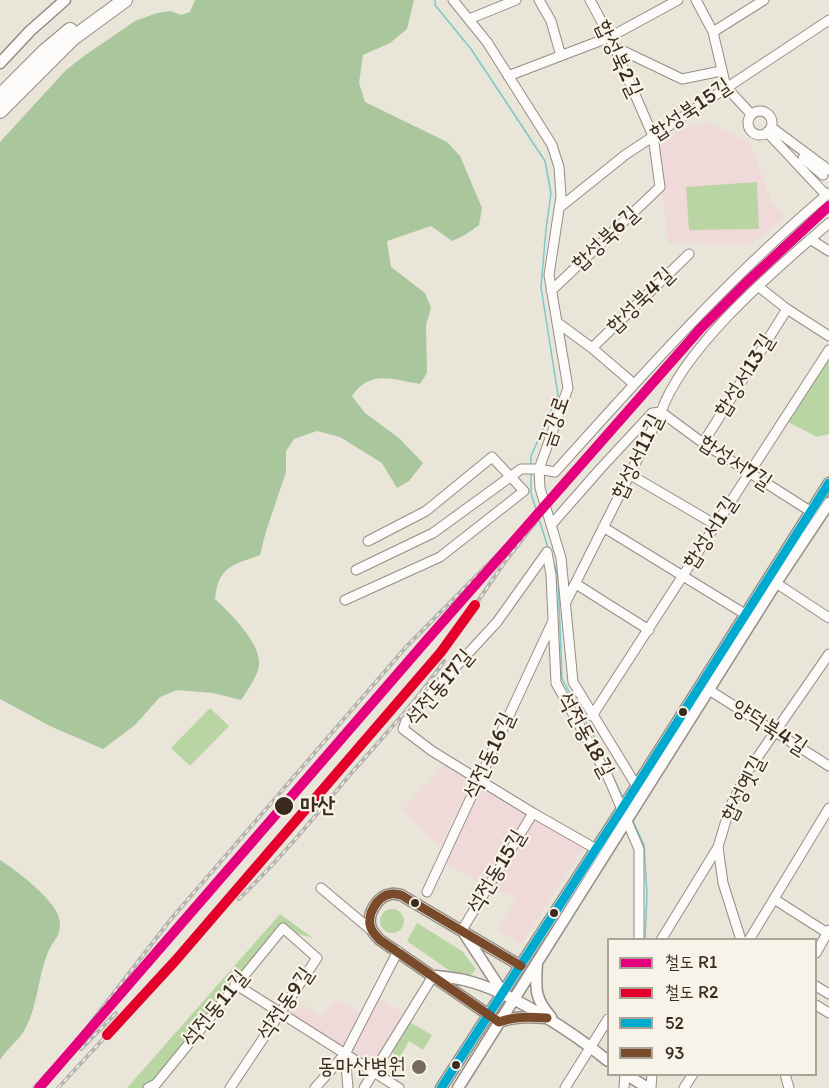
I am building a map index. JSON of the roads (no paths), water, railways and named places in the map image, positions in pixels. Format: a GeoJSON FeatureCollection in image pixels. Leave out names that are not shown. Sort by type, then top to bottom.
{"type":"FeatureCollection","features":[{"type":"Feature","properties":{"kind":"highway"},"geometry":{"type":"LineString","coordinates":[[0,96],[45,51],[110,0]]}},
{"type":"Feature","properties":{"kind":"highway"},"geometry":{"type":"LineString","coordinates":[[0,111],[73,38],[125,0]]}},
{"type":"Feature","properties":{"kind":"main road"},"geometry":{"type":"LineString","coordinates":[[0,63],[30,31],[65,0]]}},
{"type":"Feature","properties":{"kind":"main road"},"geometry":{"type":"LineString","coordinates":[[458,1088],[537,962],[636,792],[745,614],[829,483]]}},
{"type":"Feature","properties":{"kind":"main road"},"geometry":{"type":"LineString","coordinates":[[636,792],[709,690],[829,503]]}},
{"type":"Feature","properties":{"kind":"main road"},"geometry":{"type":"LineString","coordinates":[[441,1088],[596,849],[625,814]]}},
{"type":"Feature","properties":{"kind":"main road"},"geometry":{"type":"LineString","coordinates":[[499,1022],[380,940],[371,930],[369,919],[371,911],[379,900],[390,894],[401,895],[521,966]]}},
{"type":"Feature","properties":{"kind":"main road"},"geometry":{"type":"LineString","coordinates":[[462,930],[503,993]]}},
{"type":"Feature","properties":{"kind":"main road"},"geometry":{"type":"LineString","coordinates":[[537,962],[536,990],[540,1005],[560,1026]]}},
{"type":"Feature","properties":{"kind":"main road"},"geometry":{"type":"LineString","coordinates":[[433,976],[465,980],[503,993],[560,1026],[607,1059]]}},
{"type":"Feature","properties":{"kind":"main road"},"geometry":{"type":"LineString","coordinates":[[499,1022],[525,1016],[547,1018]]}},
{"type":"Feature","properties":{"kind":"main road"},"geometry":{"type":"LineString","coordinates":[[628,1076],[650,1088]]}},
{"type":"Feature","properties":{"kind":"street","name":"금강로"},"geometry":{"type":"LineString","coordinates":[[453,0],[488,42],[552,145],[559,167],[560,208],[549,275],[568,388],[538,469],[540,488],[561,558],[573,682],[636,792]]}},
{"type":"Feature","properties":{"kind":"street"},"geometry":{"type":"LineString","coordinates":[[469,19],[516,0]]}},
{"type":"Feature","properties":{"kind":"street"},"geometry":{"type":"LineString","coordinates":[[539,0],[550,21],[561,56]]}},
{"type":"Feature","properties":{"kind":"street","name":"합성북2길"},"geometry":{"type":"LineString","coordinates":[[590,0],[615,47],[652,136],[660,187]]}},
{"type":"Feature","properties":{"kind":"street"},"geometry":{"type":"LineString","coordinates":[[508,76],[610,37],[678,0]]}},
{"type":"Feature","properties":{"kind":"street"},"geometry":{"type":"LineString","coordinates":[[696,0],[712,32],[726,87],[751,114]]}},
{"type":"Feature","properties":{"kind":"street"},"geometry":{"type":"LineString","coordinates":[[712,32],[763,0]]}},
{"type":"Feature","properties":{"kind":"street","name":"합성북15길"},"geometry":{"type":"LineString","coordinates":[[560,208],[652,136],[829,20]]}},
{"type":"Feature","properties":{"kind":"street"},"geometry":{"type":"LineString","coordinates":[[615,47],[682,79],[721,71]]}},
{"type":"Feature","properties":{"kind":"street"},"geometry":{"type":"LineString","coordinates":[[356,570],[433,533],[521,469],[555,472],[634,384],[758,255],[827,194],[769,130],[770,118],[765,112],[756,111],[751,114],[748,123],[750,130],[756,134],[769,130]]}},
{"type":"Feature","properties":{"kind":"street"},"geometry":{"type":"LineString","coordinates":[[769,130],[826,172]]}},
{"type":"Feature","properties":{"kind":"street","name":"합성북6길"},"geometry":{"type":"LineString","coordinates":[[551,291],[660,187]]}},
{"type":"Feature","properties":{"kind":"street","name":"합성서11길"},"geometry":{"type":"LineString","coordinates":[[566,602],[680,374],[724,319],[829,223]]}},
{"type":"Feature","properties":{"kind":"street"},"geometry":{"type":"LineString","coordinates":[[810,239],[829,251]]}},
{"type":"Feature","properties":{"kind":"street","name":"합성북4길"},"geometry":{"type":"LineString","coordinates":[[592,348],[689,254]]}},
{"type":"Feature","properties":{"kind":"street"},"geometry":{"type":"LineString","coordinates":[[759,287],[787,309],[829,336]]}},
{"type":"Feature","properties":{"kind":"street","name":"합성서13길"},"geometry":{"type":"LineString","coordinates":[[703,443],[787,309]]}},
{"type":"Feature","properties":{"kind":"street"},"geometry":{"type":"LineString","coordinates":[[558,322],[634,384]]}},
{"type":"Feature","properties":{"kind":"street","name":"합성서1길"},"geometry":{"type":"LineString","coordinates":[[592,716],[829,350]]}},
{"type":"Feature","properties":{"kind":"street"},"geometry":{"type":"LineString","coordinates":[[551,525],[652,413],[661,412]]}},
{"type":"Feature","properties":{"kind":"street","name":"합성서7길"},"geometry":{"type":"LineString","coordinates":[[661,412],[703,443],[810,511]]}},
{"type":"Feature","properties":{"kind":"street"},"geometry":{"type":"LineString","coordinates":[[345,600],[440,557],[524,491],[492,457],[426,511],[368,541]]}},
{"type":"Feature","properties":{"kind":"street"},"geometry":{"type":"LineString","coordinates":[[629,474],[716,525]]}},
{"type":"Feature","properties":{"kind":"street"},"geometry":{"type":"LineString","coordinates":[[603,527],[745,614]]}},
{"type":"Feature","properties":{"kind":"street","name":"석전동18길"},"geometry":{"type":"LineString","coordinates":[[547,552],[551,575],[556,683],[608,777],[639,849],[639,938]]}},
{"type":"Feature","properties":{"kind":"street","name":"석전동17길"},"geometry":{"type":"LineString","coordinates":[[547,552],[497,622],[406,721],[403,729],[432,751],[596,849]]}},
{"type":"Feature","properties":{"kind":"street"},"geometry":{"type":"LineString","coordinates":[[776,583],[829,618]]}},
{"type":"Feature","properties":{"kind":"street"},"geometry":{"type":"LineString","coordinates":[[576,584],[649,630]]}},
{"type":"Feature","properties":{"kind":"street","name":"석전동16길"},"geometry":{"type":"LineString","coordinates":[[427,892],[553,621]]}},
{"type":"Feature","properties":{"kind":"street","name":"합성옛길"},"geometry":{"type":"LineString","coordinates":[[741,938],[723,883],[718,847],[730,807],[748,771],[829,654]]}},
{"type":"Feature","properties":{"kind":"street","name":"양덕북4길"},"geometry":{"type":"LineString","coordinates":[[709,690],[829,766]]}},
{"type":"Feature","properties":{"kind":"street"},"geometry":{"type":"LineString","coordinates":[[750,938],[829,808]]}},
{"type":"Feature","properties":{"kind":"street","name":"석전동15길"},"geometry":{"type":"LineString","coordinates":[[462,930],[533,813]]}},
{"type":"Feature","properties":{"kind":"street"},"geometry":{"type":"LineString","coordinates":[[662,938],[718,847]]}},
{"type":"Feature","properties":{"kind":"street"},"geometry":{"type":"LineString","coordinates":[[321,888],[371,930]]}},
{"type":"Feature","properties":{"kind":"street"},"geometry":{"type":"LineString","coordinates":[[774,899],[828,932],[817,951]]}},
{"type":"Feature","properties":{"kind":"street","name":"석전동11길"},"geometry":{"type":"LineString","coordinates":[[155,1087],[235,984],[283,928]]}},
{"type":"Feature","properties":{"kind":"street","name":"석전동9길"},"geometry":{"type":"LineString","coordinates":[[230,1088],[317,958],[283,928]]}},
{"type":"Feature","properties":{"kind":"street"},"geometry":{"type":"LineString","coordinates":[[315,1088],[345,1054],[398,951]]}},
{"type":"Feature","properties":{"kind":"street"},"geometry":{"type":"LineString","coordinates":[[364,1088],[433,976]]}},
{"type":"Feature","properties":{"kind":"street"},"geometry":{"type":"LineString","coordinates":[[235,984],[399,1088]]}},
{"type":"Feature","properties":{"kind":"street"},"geometry":{"type":"LineString","coordinates":[[565,1088],[607,1022]]}},
{"type":"Feature","properties":{"kind":"street"},"geometry":{"type":"LineString","coordinates":[[345,1054],[348,1088]]}},
{"type":"Feature","properties":{"kind":"waterway"},"geometry":{"type":"LineString","coordinates":[[435,0],[435,5],[471,49],[545,161],[551,193],[541,287],[558,395],[531,456],[531,466]]}},
{"type":"Feature","properties":{"kind":"waterway"},"geometry":{"type":"LineString","coordinates":[[531,474],[531,493],[548,548]]}},
{"type":"Feature","properties":{"kind":"waterway"},"geometry":{"type":"LineString","coordinates":[[553,561],[558,576],[562,679],[597,742],[623,798]]}},
{"type":"Feature","properties":{"kind":"waterway"},"geometry":{"type":"LineString","coordinates":[[632,819],[644,845],[647,894],[645,938]]}},
{"type":"Feature","properties":{"kind":"railway"},"geometry":{"type":"LineString","coordinates":[[58,1088],[176,960],[452,639],[504,563],[538,519]]}},
{"type":"Feature","properties":{"kind":"railway"},"geometry":{"type":"LineString","coordinates":[[48,1078],[171,919],[406,647],[512,540]]}},
{"type":"Feature","properties":{"kind":"railway"},"geometry":{"type":"LineString","coordinates":[[239,899],[268,870],[410,706],[444,661]]}},
{"type":"Feature","properties":{"kind":"railway"},"geometry":{"type":"LineString","coordinates":[[81,1049],[116,1013]]}},
{"type":"Feature","properties":{"kind":"railway"},"geometry":{"type":"LineString","coordinates":[[34,1088],[51,1069]]}},
{"type":"Feature","properties":{"kind":"rail line","name":"R1"},"geometry":{"type":"LineString","coordinates":[[39,1088],[701,328],[829,206]]}},
{"type":"Feature","properties":{"kind":"rail line","name":"R2"},"geometry":{"type":"LineString","coordinates":[[107,1035],[176,960],[441,652],[475,605]]}},
{"type":"Feature","properties":{"kind":"place","name":"마산"},"geometry":{"type":"Point","coordinates":[284,806]}},
{"type":"Feature","properties":{"kind":"place","name":"동마산병원"},"geometry":{"type":"Point","coordinates":[419,1067]}}]}
